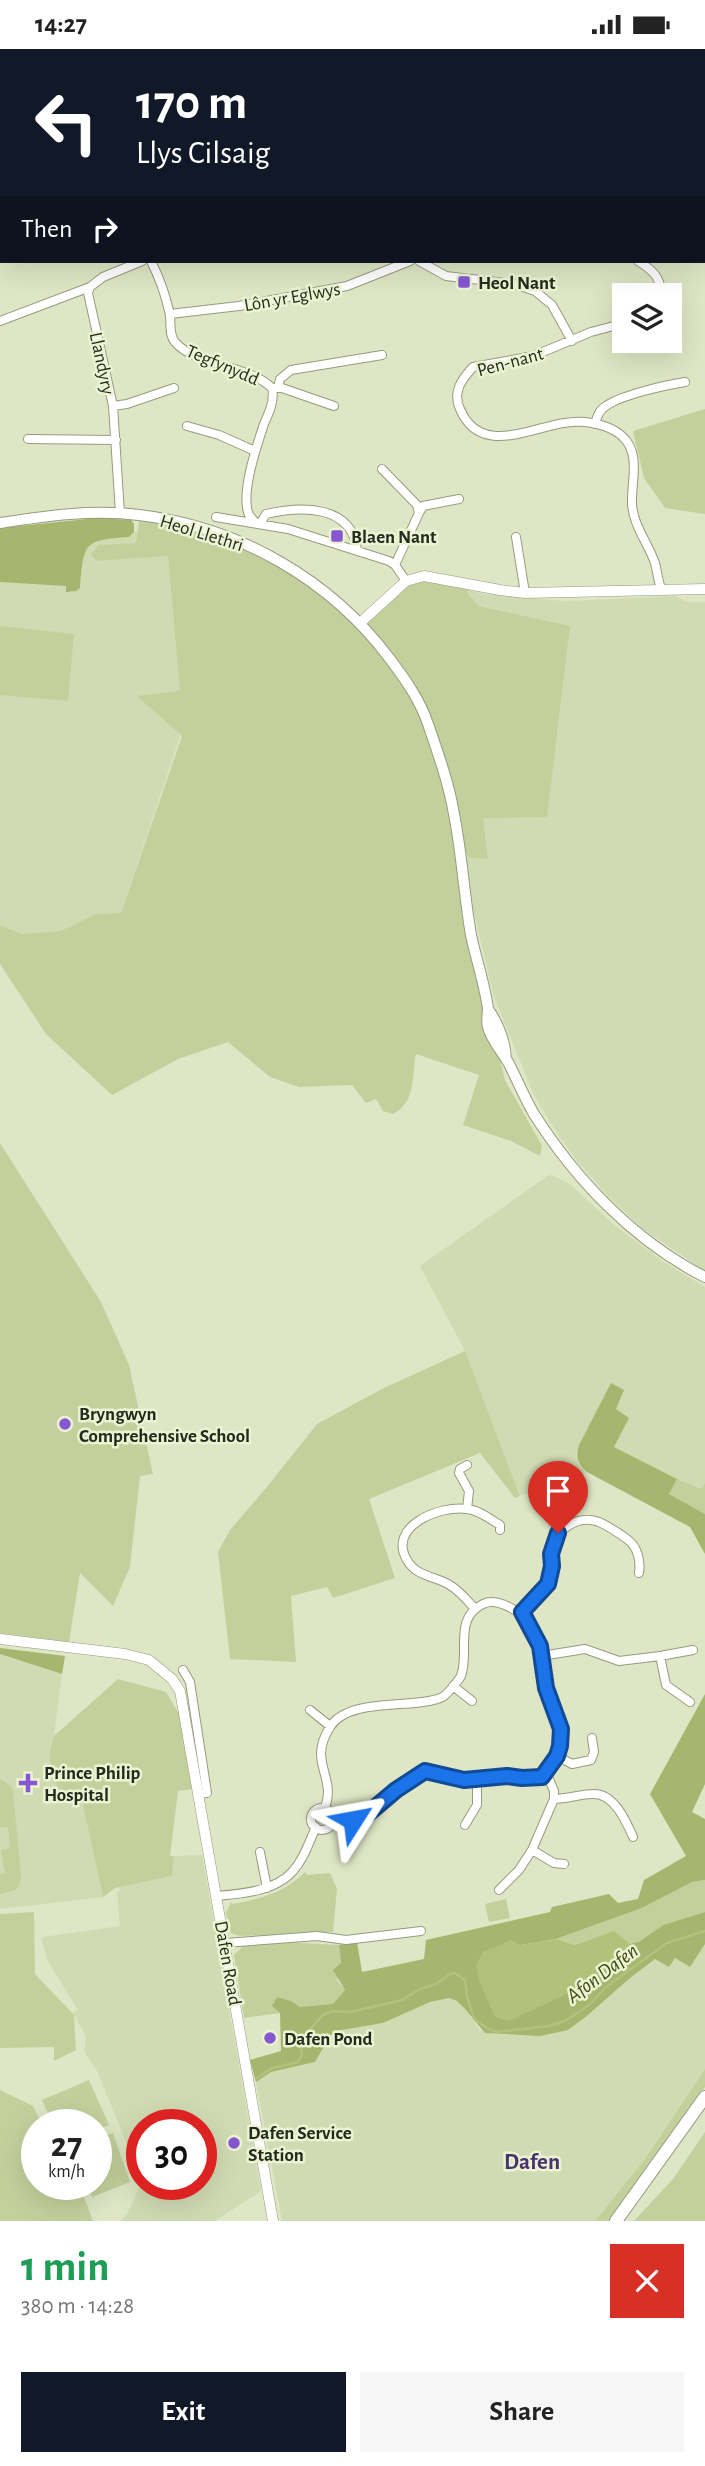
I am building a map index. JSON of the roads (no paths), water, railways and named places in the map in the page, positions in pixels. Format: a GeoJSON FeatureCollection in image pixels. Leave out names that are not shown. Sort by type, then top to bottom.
{"type":"FeatureCollection","features":[{"type":"Feature","properties":{"kind":"highway"},"geometry":{"type":"LineString","coordinates":[[616,2221],[705,2097]]}},
{"type":"Feature","properties":{"kind":"main road","name":"Heol Llethri"},"geometry":{"type":"LineString","coordinates":[[0,523],[67,514],[120,513],[183,522],[234,538],[284,563],[323,590],[360,623],[408,684],[427,720],[454,813],[471,935],[488,1009],[501,1031],[506,1046],[506,1059],[532,1111],[556,1147],[586,1184],[650,1242],[705,1277]]}},
{"type":"Feature","properties":{"kind":"street"},"geometry":{"type":"LineString","coordinates":[[0,321],[90,286],[103,277],[137,263]]}},
{"type":"Feature","properties":{"kind":"street","name":"Tegfynydd"},"geometry":{"type":"LineString","coordinates":[[152,263],[160,278],[170,314],[171,334],[182,348],[258,378],[275,388],[334,406]]}},
{"type":"Feature","properties":{"kind":"street","name":"Lôn yr Eglwys"},"geometry":{"type":"LineString","coordinates":[[170,314],[239,306],[347,286],[405,263]]}},
{"type":"Feature","properties":{"kind":"street"},"geometry":{"type":"LineString","coordinates":[[423,263],[446,276],[514,283],[535,291],[552,305],[572,341],[612,326]]}},
{"type":"Feature","properties":{"kind":"street"},"geometry":{"type":"LineString","coordinates":[[641,263],[654,271],[660,283]]}},
{"type":"Feature","properties":{"kind":"street","name":"Llandyry"},"geometry":{"type":"LineString","coordinates":[[90,286],[91,310],[113,406],[120,513]]}},
{"type":"Feature","properties":{"kind":"street","name":"Pen-nant"},"geometry":{"type":"LineString","coordinates":[[572,341],[533,356],[473,367],[458,387],[458,405],[465,421],[480,433],[505,436],[572,422],[585,422],[612,429],[629,444],[634,460],[632,507],[655,563],[660,589]]}},
{"type":"Feature","properties":{"kind":"street"},"geometry":{"type":"LineString","coordinates":[[275,388],[280,379],[291,370],[382,355]]}},
{"type":"Feature","properties":{"kind":"street"},"geometry":{"type":"LineString","coordinates":[[595,425],[598,413],[606,405],[662,385],[685,382]]}},
{"type":"Feature","properties":{"kind":"street"},"geometry":{"type":"LineString","coordinates":[[113,406],[174,388]]}},
{"type":"Feature","properties":{"kind":"street","name":"Tegfynydd"},"geometry":{"type":"LineString","coordinates":[[258,523],[249,516],[247,496],[255,451],[275,388]]}},
{"type":"Feature","properties":{"kind":"street"},"geometry":{"type":"LineString","coordinates":[[187,426],[219,435],[255,451]]}},
{"type":"Feature","properties":{"kind":"street"},"geometry":{"type":"LineString","coordinates":[[28,439],[116,440]]}},
{"type":"Feature","properties":{"kind":"street"},"geometry":{"type":"LineString","coordinates":[[382,469],[417,505],[419,513]]}},
{"type":"Feature","properties":{"kind":"street"},"geometry":{"type":"LineString","coordinates":[[406,582],[395,565],[423,506],[459,499]]}},
{"type":"Feature","properties":{"kind":"street"},"geometry":{"type":"LineString","coordinates":[[258,523],[266,515],[282,510],[321,511],[335,515],[345,522],[356,540],[357,550]]}},
{"type":"Feature","properties":{"kind":"street","name":"Heol Llethri"},"geometry":{"type":"LineString","coordinates":[[216,517],[288,530],[357,550],[395,565]]}},
{"type":"Feature","properties":{"kind":"street"},"geometry":{"type":"LineString","coordinates":[[516,537],[525,593]]}},
{"type":"Feature","properties":{"kind":"street"},"geometry":{"type":"LineString","coordinates":[[360,623],[406,582],[424,576],[525,593],[705,589]]}},
{"type":"Feature","properties":{"kind":"street"},"geometry":{"type":"LineString","coordinates":[[467,1465],[460,1469],[459,1473],[469,1491],[467,1509]]}},
{"type":"Feature","properties":{"kind":"street"},"geometry":{"type":"LineString","coordinates":[[475,1609],[463,1594],[447,1583],[419,1573],[408,1563],[402,1551],[403,1541],[409,1528],[425,1516],[448,1510],[467,1509],[479,1512],[500,1525],[499,1530]]}},
{"type":"Feature","properties":{"kind":"street"},"geometry":{"type":"LineString","coordinates":[[522,1612],[548,1584],[552,1566],[551,1554],[558,1533],[580,1521],[601,1523],[632,1543],[638,1555],[639,1573]]}},
{"type":"Feature","properties":{"kind":"street"},"geometry":{"type":"LineString","coordinates":[[325,1808],[328,1793],[320,1748],[330,1726],[357,1708],[419,1703],[443,1698],[461,1676],[464,1629],[471,1612],[485,1603],[500,1603],[522,1612],[536,1637],[546,1688],[561,1729],[557,1756],[542,1777]]}},
{"type":"Feature","properties":{"kind":"street","name":"Dafen Road"},"geometry":{"type":"LineString","coordinates":[[0,1639],[125,1654],[149,1660],[172,1679],[180,1691],[273,2221]]}},
{"type":"Feature","properties":{"kind":"street"},"geometry":{"type":"LineString","coordinates":[[541,1656],[585,1649],[619,1661],[693,1650]]}},
{"type":"Feature","properties":{"kind":"street"},"geometry":{"type":"LineString","coordinates":[[660,1656],[666,1685],[690,1702]]}},
{"type":"Feature","properties":{"kind":"street"},"geometry":{"type":"LineString","coordinates":[[183,1670],[190,1682],[207,1793],[200,1794]]}},
{"type":"Feature","properties":{"kind":"street"},"geometry":{"type":"LineString","coordinates":[[453,1686],[472,1701]]}},
{"type":"Feature","properties":{"kind":"street"},"geometry":{"type":"LineString","coordinates":[[310,1710],[330,1726]]}},
{"type":"Feature","properties":{"kind":"street"},"geometry":{"type":"LineString","coordinates":[[557,1756],[572,1764],[591,1760],[594,1752],[592,1738]]}},
{"type":"Feature","properties":{"kind":"street"},"geometry":{"type":"LineString","coordinates":[[333,1819],[346,1821],[364,1817],[396,1790],[425,1771],[464,1780],[507,1776],[549,1779],[554,1799],[532,1850],[519,1870],[499,1889]]}},
{"type":"Feature","properties":{"kind":"street"},"geometry":{"type":"LineString","coordinates":[[465,1825],[477,1805],[477,1780]]}},
{"type":"Feature","properties":{"kind":"street"},"geometry":{"type":"LineString","coordinates":[[554,1799],[595,1793],[609,1798],[626,1821],[633,1837]]}},
{"type":"Feature","properties":{"kind":"street"},"geometry":{"type":"LineString","coordinates":[[325,1808],[331,1812],[333,1819],[328,1827],[322,1829],[312,1822],[312,1815],[318,1809],[325,1808]]}},
{"type":"Feature","properties":{"kind":"street"},"geometry":{"type":"LineString","coordinates":[[217,1896],[267,1888],[281,1881],[301,1859],[316,1827]]}},
{"type":"Feature","properties":{"kind":"street"},"geometry":{"type":"LineString","coordinates":[[532,1850],[554,1863],[564,1864]]}},
{"type":"Feature","properties":{"kind":"street"},"geometry":{"type":"LineString","coordinates":[[260,1851],[267,1888]]}},
{"type":"Feature","properties":{"kind":"street"},"geometry":{"type":"LineString","coordinates":[[225,1943],[317,1936],[346,1940],[421,1931]]}},
{"type":"Feature","properties":{"kind":"waterway","name":"Afon Dafen"},"geometry":{"type":"LineString","coordinates":[[465,1980],[474,2019],[487,2028],[497,2032],[549,2026],[565,2021],[589,2005],[606,1987],[667,1943],[705,1931]]}},
{"type":"Feature","properties":{"kind":"waterway","name":"Afon Dafen"},"geometry":{"type":"LineString","coordinates":[[257,2078],[272,2068],[298,2062],[302,2055],[304,2036],[323,2015],[332,2011],[350,2012],[402,2000],[420,1989],[436,1984],[450,1974],[455,1973],[465,1980]]}},
{"type":"Feature","properties":{"kind":"place","name":"Heol Nant"},"geometry":{"type":"Point","coordinates":[464,282]}},
{"type":"Feature","properties":{"kind":"place","name":"Blaen Nant"},"geometry":{"type":"Point","coordinates":[337,536]}},
{"type":"Feature","properties":{"kind":"place","name":"Bryngwyn Comprehensive School"},"geometry":{"type":"Point","coordinates":[65,1424]}},
{"type":"Feature","properties":{"kind":"place","name":"Prince Philip Hospital"},"geometry":{"type":"Point","coordinates":[28,1783]}},
{"type":"Feature","properties":{"kind":"place","name":"Dafen Pond"},"geometry":{"type":"Point","coordinates":[270,2038]}},
{"type":"Feature","properties":{"kind":"place","name":"Dafen Service Station"},"geometry":{"type":"Point","coordinates":[234,2143]}},
{"type":"Feature","properties":{"kind":"district","name":"Dafen"},"geometry":{"type":"Point","coordinates":[532,2161]}}]}
